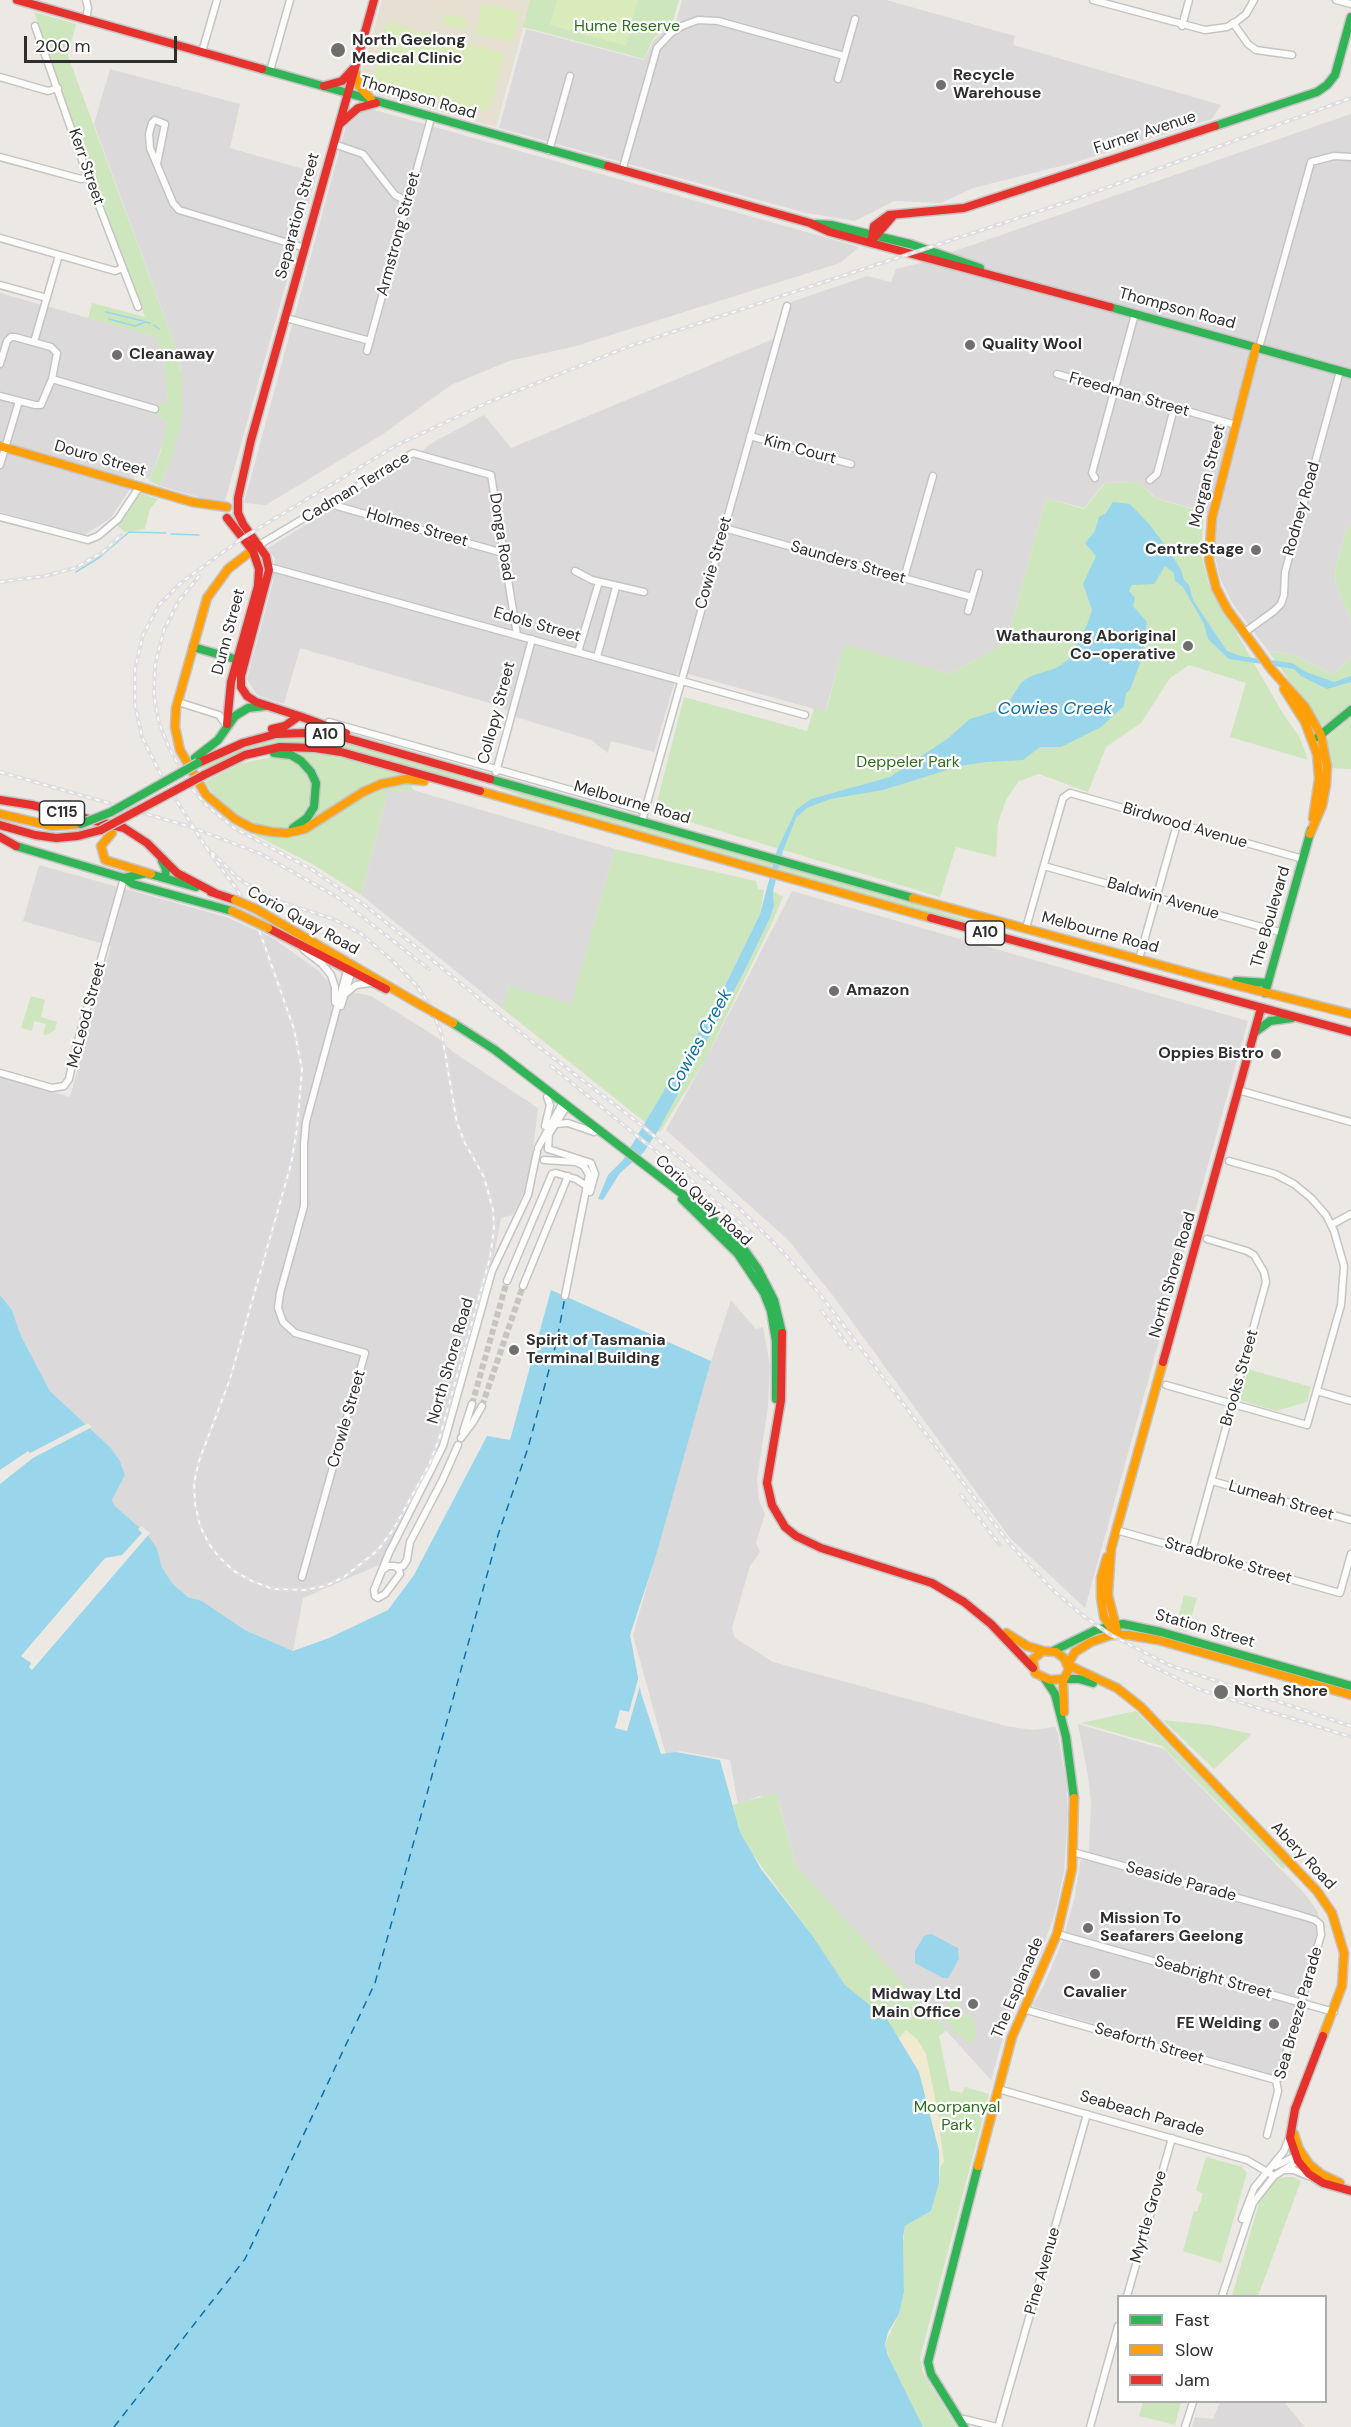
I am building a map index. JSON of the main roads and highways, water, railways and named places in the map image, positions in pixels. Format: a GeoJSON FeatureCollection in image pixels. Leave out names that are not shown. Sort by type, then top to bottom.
{"type":"FeatureCollection","features":[{"type":"Feature","properties":{"kind":"main road","name":"Thompson Road"},"geometry":{"type":"LineString","coordinates":[[17,0],[549,151],[810,223],[831,225],[965,262],[994,274],[1351,374]]}},
{"type":"Feature","properties":{"kind":"main road","name":"Separation Street"},"geometry":{"type":"LineString","coordinates":[[227,512],[251,440],[374,0]]}},
{"type":"Feature","properties":{"kind":"main road","name":"Furner Avenue"},"geometry":{"type":"LineString","coordinates":[[873,237],[898,213],[964,208],[1312,94],[1326,87],[1334,77],[1351,17]]}},
{"type":"Feature","properties":{"kind":"main road"},"geometry":{"type":"LineString","coordinates":[[323,86],[343,80],[356,65]]}},
{"type":"Feature","properties":{"kind":"main road"},"geometry":{"type":"LineString","coordinates":[[339,125],[358,108],[376,102],[358,85],[356,65]]}},
{"type":"Feature","properties":{"kind":"main road","name":"Morgan Street"},"geometry":{"type":"LineString","coordinates":[[1258,348],[1212,518],[1208,548],[1210,567],[1218,592],[1317,737]]}},
{"type":"Feature","properties":{"kind":"main road","name":"Separation Street"},"geometry":{"type":"LineString","coordinates":[[238,512],[239,491],[251,440]]}},
{"type":"Feature","properties":{"kind":"main road","name":"Douro Street"},"geometry":{"type":"LineString","coordinates":[[3,446],[227,512],[233,506],[238,512]]}},
{"type":"Feature","properties":{"kind":"main road"},"geometry":{"type":"LineString","coordinates":[[227,512],[269,567]]}},
{"type":"Feature","properties":{"kind":"main road"},"geometry":{"type":"LineString","coordinates":[[238,512],[255,547],[260,569]]}},
{"type":"Feature","properties":{"kind":"main road"},"geometry":{"type":"LineString","coordinates":[[255,547],[228,569],[207,598],[174,720],[176,736],[183,755],[201,789],[212,802],[252,828],[287,833],[305,829],[368,789],[388,782],[414,780],[463,786]]}},
{"type":"Feature","properties":{"kind":"main road","name":"Edols Street"},"geometry":{"type":"LineString","coordinates":[[260,569],[269,567]]}},
{"type":"Feature","properties":{"kind":"main road","name":"Dunn Street"},"geometry":{"type":"LineString","coordinates":[[227,725],[230,686],[241,661],[268,579],[269,567]]}},
{"type":"Feature","properties":{"kind":"main road","name":"Dunn Street"},"geometry":{"type":"LineString","coordinates":[[260,569],[241,661],[240,680],[242,690],[251,699],[265,706]]}},
{"type":"Feature","properties":{"kind":"main road"},"geometry":{"type":"LineString","coordinates":[[193,647],[241,661]]}},
{"type":"Feature","properties":{"kind":"main road"},"geometry":{"type":"LineString","coordinates":[[0,814],[52,826],[81,824],[111,812],[197,761],[218,740],[227,725],[241,711],[265,706],[299,716],[379,747]]}},
{"type":"Feature","properties":{"kind":"main road"},"geometry":{"type":"LineString","coordinates":[[1317,737],[1351,710]]}},
{"type":"Feature","properties":{"kind":"main road"},"geometry":{"type":"LineString","coordinates":[[209,758],[237,739],[282,727],[299,716]]}},
{"type":"Feature","properties":{"kind":"main road","name":"Melbourne Road"},"geometry":{"type":"LineString","coordinates":[[197,761],[254,739],[287,733],[325,735],[379,747],[941,906],[1265,993]]}},
{"type":"Feature","properties":{"kind":"main road","name":"The Boulevard"},"geometry":{"type":"LineString","coordinates":[[1261,1008],[1310,834],[1319,779],[1317,737]]}},
{"type":"Feature","properties":{"kind":"main road","name":"Melbourne Road"},"geometry":{"type":"LineString","coordinates":[[0,825],[35,835],[56,838],[78,836],[101,830],[244,755],[280,747],[315,748],[341,752],[991,935],[1261,1008]]}},
{"type":"Feature","properties":{"kind":"main road"},"geometry":{"type":"LineString","coordinates":[[244,755],[273,753],[291,755],[305,764],[314,777],[316,801],[307,818],[292,829],[272,832]]}},
{"type":"Feature","properties":{"kind":"main road","name":"Collopy Street"},"geometry":{"type":"LineString","coordinates":[[490,794],[494,780]]}},
{"type":"Feature","properties":{"kind":"main road","name":"C115"},"geometry":{"type":"LineString","coordinates":[[0,800],[32,805],[116,825],[135,834],[182,877],[215,893]]}},
{"type":"Feature","properties":{"kind":"main road","name":"C115"},"geometry":{"type":"LineString","coordinates":[[151,874],[105,860],[101,846],[112,833],[153,803]]}},
{"type":"Feature","properties":{"kind":"main road","name":"Corio Quay Road"},"geometry":{"type":"LineString","coordinates":[[0,837],[16,846],[124,878],[133,884],[232,910],[350,968],[465,1030],[495,1050],[594,1132],[622,1148]]}},
{"type":"Feature","properties":{"kind":"main road"},"geometry":{"type":"LineString","coordinates":[[160,858],[166,869],[162,892]]}},
{"type":"Feature","properties":{"kind":"main road","name":"Corio Quay Road"},"geometry":{"type":"LineString","coordinates":[[124,878],[139,873],[151,874],[235,900],[256,909],[371,983],[419,1004]]}},
{"type":"Feature","properties":{"kind":"main road"},"geometry":{"type":"LineString","coordinates":[[941,906],[959,916],[985,924],[991,935]]}},
{"type":"Feature","properties":{"kind":"main road"},"geometry":{"type":"LineString","coordinates":[[1212,979],[1268,983]]}},
{"type":"Feature","properties":{"kind":"main road","name":"A10"},"geometry":{"type":"LineString","coordinates":[[1265,993],[1351,1014]]}},
{"type":"Feature","properties":{"kind":"main road","name":"A10"},"geometry":{"type":"LineString","coordinates":[[1261,1008],[1348,1031]]}},
{"type":"Feature","properties":{"kind":"main road","name":"North Shore Road"},"geometry":{"type":"LineString","coordinates":[[1118,1634],[1104,1617],[1100,1590],[1104,1565],[1112,1549],[1261,1008]]}},
{"type":"Feature","properties":{"kind":"main road"},"geometry":{"type":"LineString","coordinates":[[1254,1033],[1272,1021],[1298,1017]]}},
{"type":"Feature","properties":{"kind":"main road","name":"Corio Quay Road"},"geometry":{"type":"LineString","coordinates":[[465,1030],[547,1097],[564,1106],[622,1148],[703,1210],[730,1235],[758,1269],[772,1306],[776,1341],[777,1379],[774,1417],[763,1473],[766,1502],[778,1526],[793,1539],[817,1551],[857,1560],[932,1583],[964,1602],[1022,1653],[1033,1668]]}},
{"type":"Feature","properties":{"kind":"main road","name":"Corio Quay Road"},"geometry":{"type":"LineString","coordinates":[[990,1624],[1027,1646],[1048,1651]]}},
{"type":"Feature","properties":{"kind":"main road"},"geometry":{"type":"LineString","coordinates":[[1033,1668],[1035,1656],[1112,1625]]}},
{"type":"Feature","properties":{"kind":"main road","name":"Station Street"},"geometry":{"type":"LineString","coordinates":[[1112,1625],[1161,1632],[1351,1686]]}},
{"type":"Feature","properties":{"kind":"main road","name":"Station Street"},"geometry":{"type":"LineString","coordinates":[[1068,1665],[1081,1648],[1106,1636],[1118,1634],[1158,1641],[1351,1695]]}},
{"type":"Feature","properties":{"kind":"main road","name":"C115"},"geometry":{"type":"LineString","coordinates":[[1048,1651],[1060,1654],[1068,1665]]}},
{"type":"Feature","properties":{"kind":"main road"},"geometry":{"type":"LineString","coordinates":[[1063,1679],[1068,1672],[1068,1665]]}},
{"type":"Feature","properties":{"kind":"main road","name":"Abery Road"},"geometry":{"type":"LineString","coordinates":[[1068,1665],[1127,1695],[1155,1721],[1172,1742]]}},
{"type":"Feature","properties":{"kind":"main road","name":"C115"},"geometry":{"type":"LineString","coordinates":[[1033,1668],[1045,1679],[1063,1679]]}},
{"type":"Feature","properties":{"kind":"main road","name":"The Esplanade"},"geometry":{"type":"LineString","coordinates":[[1045,1679],[1055,1694],[1064,1723]]}},
{"type":"Feature","properties":{"kind":"main road","name":"Abery Road"},"geometry":{"type":"LineString","coordinates":[[1063,1679],[1087,1681],[1112,1690],[1129,1703],[1172,1742],[1312,1886],[1328,1906],[1338,1928],[1344,1953],[1343,1980],[1334,2012],[1295,2109],[1290,2138],[1299,2157]]}},
{"type":"Feature","properties":{"kind":"main road","name":"The Esplanade"},"geometry":{"type":"LineString","coordinates":[[962,2424],[931,2374],[928,2362],[998,2089],[1023,2009],[1057,1934],[1067,1895],[1073,1852],[1074,1802],[1064,1723],[1063,1679]]}},
{"type":"Feature","properties":{"kind":"main road","name":"C115"},"geometry":{"type":"LineString","coordinates":[[1295,2109],[1294,2134],[1299,2157],[1309,2174],[1320,2181],[1351,2191]]}},
{"type":"Feature","properties":{"kind":"main road"},"geometry":{"type":"LineString","coordinates":[[1299,2157],[1321,2174],[1351,2186]]}},
{"type":"Feature","properties":{"kind":"water","name":"Cowies Creek"},"geometry":{"type":"Polygon","coordinates":[[[1113,502],[1130,504],[1150,525],[1181,570],[1184,580],[1189,585],[1193,600],[1227,651],[1240,656],[1292,663],[1306,672],[1334,682],[1351,676],[1351,682],[1327,689],[1301,676],[1294,669],[1229,659],[1208,639],[1204,624],[1183,587],[1175,581],[1174,573],[1165,566],[1154,584],[1132,585],[1129,591],[1135,598],[1133,606],[1147,622],[1142,658],[1130,690],[1126,693],[1124,706],[1101,727],[1061,747],[1040,747],[1023,760],[960,766],[883,790],[830,799],[807,808],[796,818],[783,851],[773,891],[774,906],[744,972],[658,1131],[643,1153],[620,1173],[603,1200],[598,1199],[608,1175],[623,1160],[720,996],[760,914],[777,850],[796,810],[811,799],[890,777],[947,739],[970,719],[999,710],[1010,700],[1021,683],[1031,676],[1056,668],[1068,660],[1087,625],[1092,610],[1083,584],[1096,556],[1085,543],[1095,531],[1099,517],[1106,513],[1113,502]]]}},
{"type":"Feature","properties":{"kind":"water"},"geometry":{"type":"Polygon","coordinates":[[[551,1290],[711,1361],[655,1559],[630,1635],[641,1693],[661,1754],[676,1752],[720,1760],[740,1832],[761,1869],[812,1935],[845,1985],[887,2019],[919,2072],[939,2151],[939,2183],[931,2211],[905,2226],[903,2237],[904,2292],[899,2314],[888,2332],[885,2344],[888,2356],[923,2427],[0,2427],[0,1295],[12,1310],[21,1336],[50,1391],[111,1448],[120,1461],[125,1475],[112,1500],[115,1506],[148,1535],[157,1549],[162,1568],[173,1584],[188,1597],[202,1601],[245,1630],[293,1651],[329,1638],[388,1610],[414,1575],[487,1436],[510,1440],[551,1290]]]}},
{"type":"Feature","properties":{"kind":"water"},"geometry":{"type":"Polygon","coordinates":[[[931,1934],[958,1948],[959,1959],[948,1978],[943,1978],[915,1963],[915,1951],[924,1936],[931,1934]]]}},
{"type":"Feature","properties":{"kind":"waterway"},"geometry":{"type":"LineString","coordinates":[[106,312],[143,321]]}},
{"type":"Feature","properties":{"kind":"waterway"},"geometry":{"type":"LineString","coordinates":[[109,319],[135,326],[145,322],[150,323]]}},
{"type":"Feature","properties":{"kind":"waterway"},"geometry":{"type":"LineString","coordinates":[[154,325],[159,329]]}},
{"type":"Feature","properties":{"kind":"waterway"},"geometry":{"type":"LineString","coordinates":[[76,572],[100,557],[129,532],[166,533]]}},
{"type":"Feature","properties":{"kind":"waterway"},"geometry":{"type":"LineString","coordinates":[[171,534],[199,535]]}},
{"type":"Feature","properties":{"kind":"tunnel"},"geometry":{"type":"LineString","coordinates":[[472,1404],[507,1281]]}},
{"type":"Feature","properties":{"kind":"tunnel"},"geometry":{"type":"LineString","coordinates":[[482,1406],[523,1286]]}},
{"type":"Feature","properties":{"kind":"railway"},"geometry":{"type":"LineString","coordinates":[[205,846],[239,879],[258,891],[281,902],[333,919],[360,933],[394,962],[416,985],[430,1005],[442,1035],[457,1123],[484,1177],[493,1210],[494,1229],[490,1258],[440,1436],[429,1465],[393,1530],[377,1551],[344,1577],[325,1586],[305,1590],[273,1589],[234,1571],[209,1544],[200,1526],[195,1504],[194,1483],[199,1461],[230,1379],[291,1164],[297,1129],[302,1069],[294,1029],[257,924],[238,891],[205,846],[162,777],[142,737],[135,704],[135,669],[143,635],[159,605],[182,582],[244,537],[397,445],[489,402],[630,346],[1076,199],[1351,98]]}},
{"type":"Feature","properties":{"kind":"railway"},"geometry":{"type":"LineString","coordinates":[[0,582],[45,576],[75,568],[103,552],[121,535]]}},
{"type":"Feature","properties":{"kind":"railway"},"geometry":{"type":"LineString","coordinates":[[199,576],[178,602],[164,630],[155,665],[154,695],[159,723],[170,750],[193,790],[206,805],[234,828],[311,869],[366,906],[530,1040],[640,1124],[739,1208],[819,1293],[1009,1543],[1053,1590],[1082,1615],[1111,1635],[1169,1665],[1351,1726]]}},
{"type":"Feature","properties":{"kind":"railway"},"geometry":{"type":"LineString","coordinates":[[0,772],[188,826],[261,854],[337,897],[429,969]]}},
{"type":"Feature","properties":{"kind":"railway"},"geometry":{"type":"LineString","coordinates":[[551,1066],[684,1174],[754,1235]]}},
{"type":"Feature","properties":{"kind":"railway"},"geometry":{"type":"LineString","coordinates":[[822,1311],[851,1349]]}},
{"type":"Feature","properties":{"kind":"railway"},"geometry":{"type":"LineString","coordinates":[[961,1495],[1000,1545]]}},
{"type":"Feature","properties":{"kind":"railway"},"geometry":{"type":"LineString","coordinates":[[1140,1660],[1201,1690],[1351,1737]]}},
{"type":"Feature","properties":{"kind":"place","name":"North Geelong Medical Clinic"},"geometry":{"type":"Point","coordinates":[338,50]}},
{"type":"Feature","properties":{"kind":"place","name":"Recycle Warehouse"},"geometry":{"type":"Point","coordinates":[941,85]}},
{"type":"Feature","properties":{"kind":"place","name":"Quality Wool"},"geometry":{"type":"Point","coordinates":[970,345]}},
{"type":"Feature","properties":{"kind":"place","name":"Cleanaway"},"geometry":{"type":"Point","coordinates":[117,355]}},
{"type":"Feature","properties":{"kind":"place","name":"CentreStage"},"geometry":{"type":"Point","coordinates":[1256,550]}},
{"type":"Feature","properties":{"kind":"place","name":"Wathaurong Aboriginal Co-operative"},"geometry":{"type":"Point","coordinates":[1188,646]}},
{"type":"Feature","properties":{"kind":"place","name":"Amazon"},"geometry":{"type":"Point","coordinates":[834,991]}},
{"type":"Feature","properties":{"kind":"place","name":"Oppies Bistro"},"geometry":{"type":"Point","coordinates":[1276,1054]}},
{"type":"Feature","properties":{"kind":"place","name":"Spirit of Tasmania Terminal Building"},"geometry":{"type":"Point","coordinates":[514,1350]}},
{"type":"Feature","properties":{"kind":"place","name":"North Shore"},"geometry":{"type":"Point","coordinates":[1221,1692]}},
{"type":"Feature","properties":{"kind":"place","name":"Mission To Seafarers Geelong"},"geometry":{"type":"Point","coordinates":[1088,1928]}},
{"type":"Feature","properties":{"kind":"place","name":"Cavalier"},"geometry":{"type":"Point","coordinates":[1095,1974]}},
{"type":"Feature","properties":{"kind":"place","name":"Midway Ltd Main Office"},"geometry":{"type":"Point","coordinates":[973,2004]}},
{"type":"Feature","properties":{"kind":"place","name":"FE Welding"},"geometry":{"type":"Point","coordinates":[1274,2024]}},
{"type":"Feature","properties":{"kind":"park label","name":"Hume Reserve"},"geometry":{"type":"Point","coordinates":[627,27]}},
{"type":"Feature","properties":{"kind":"park label","name":"Deppeler Park"},"geometry":{"type":"Point","coordinates":[908,763]}},
{"type":"Feature","properties":{"kind":"park label","name":"Moorpanyal Park"},"geometry":{"type":"Point","coordinates":[957,2117]}}]}
